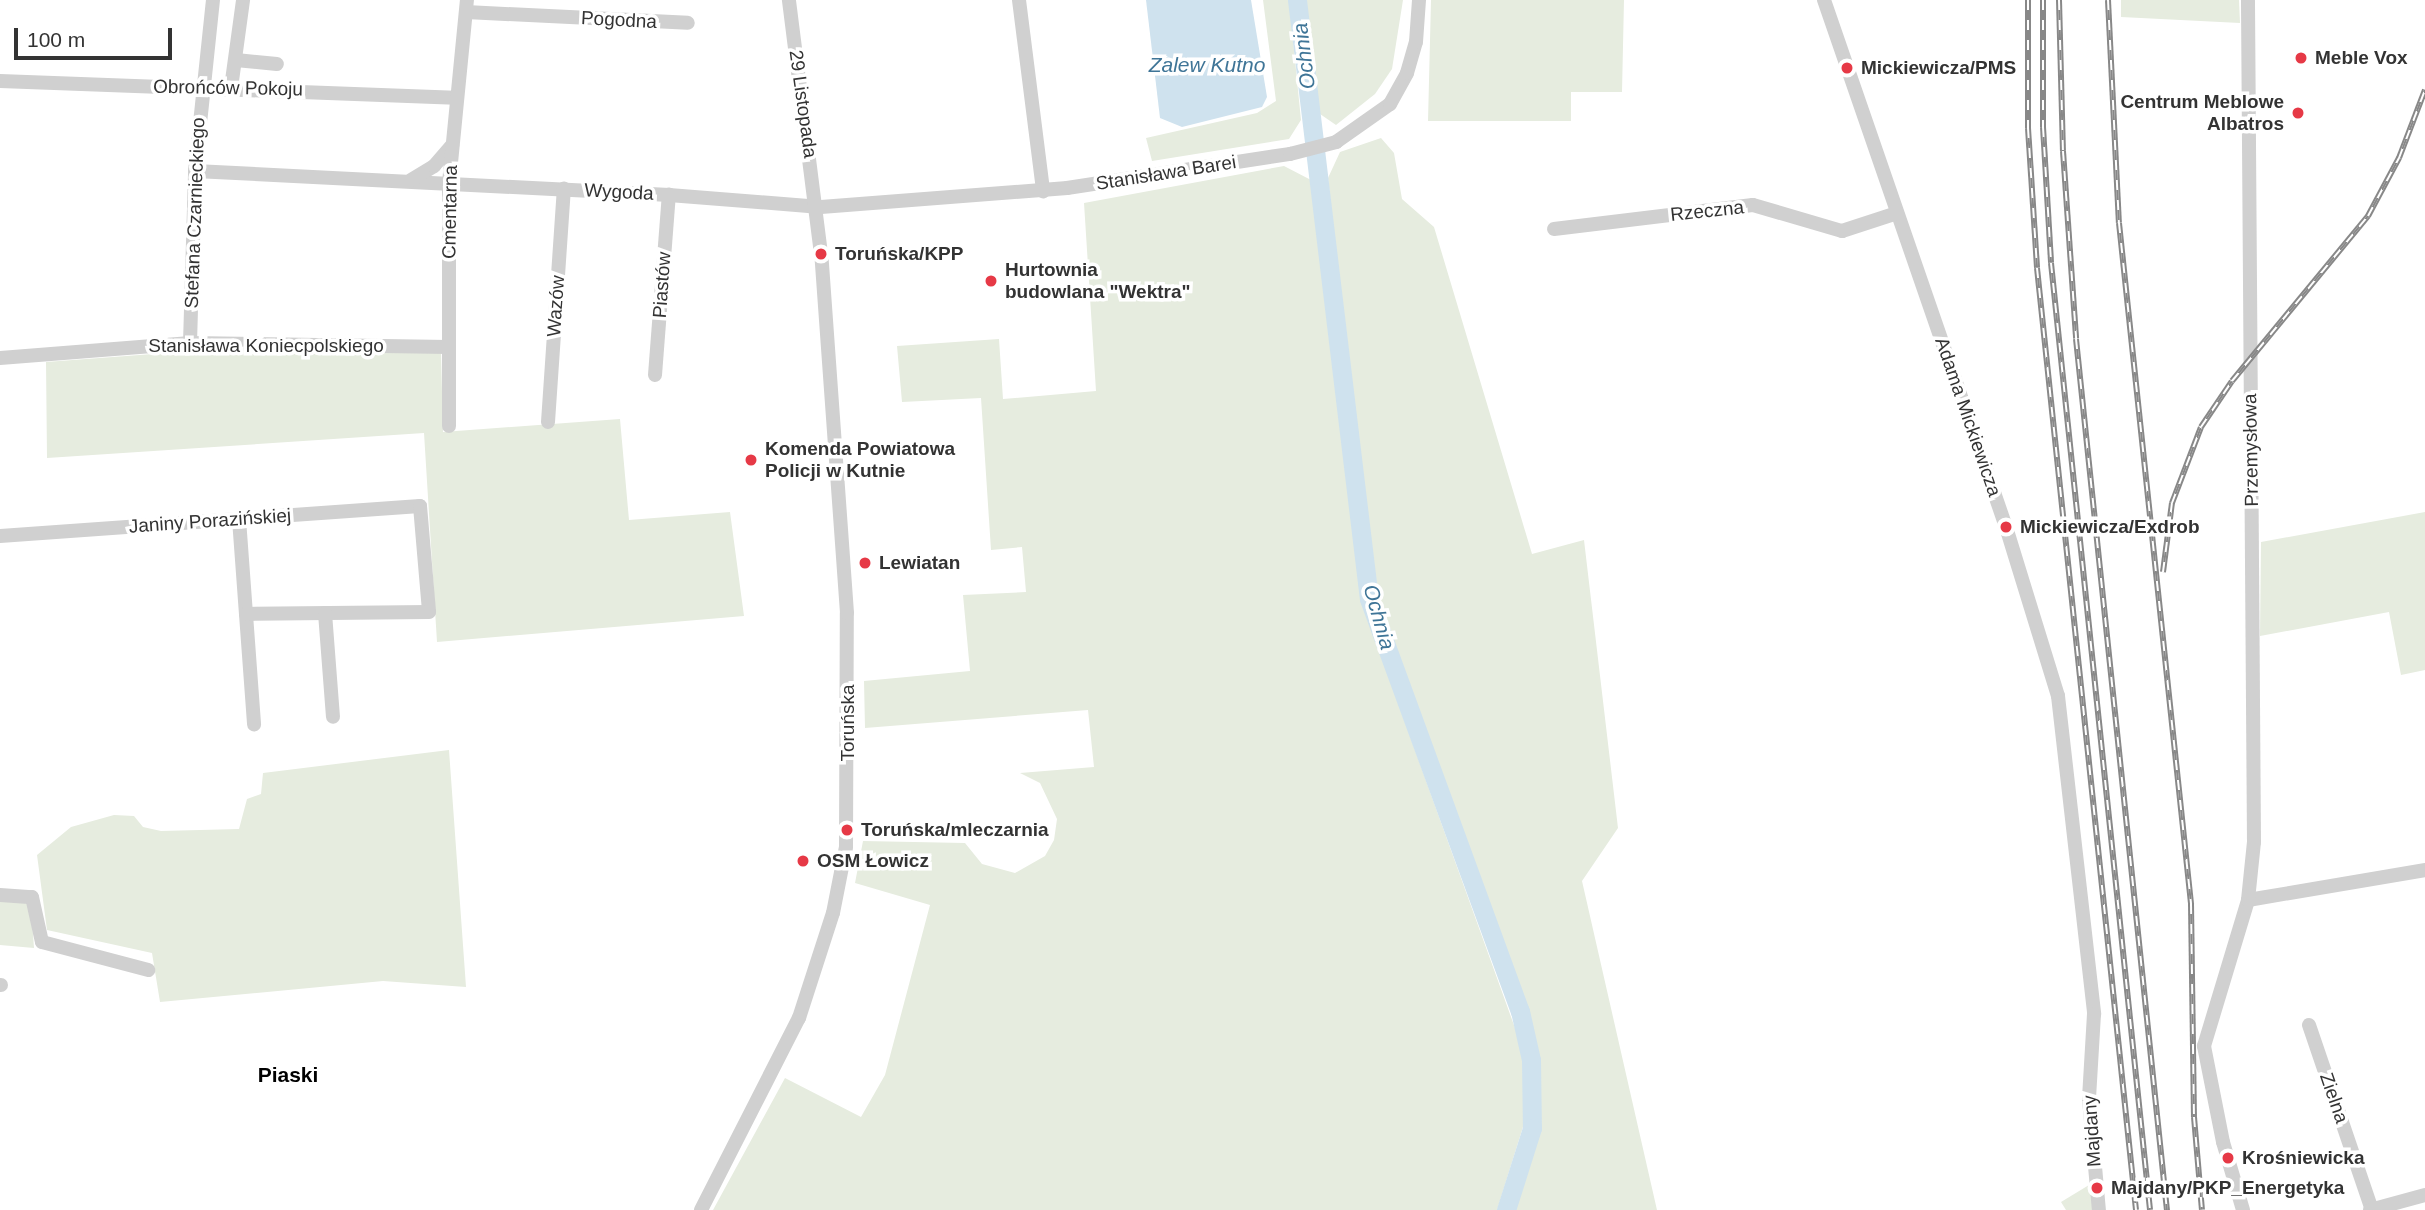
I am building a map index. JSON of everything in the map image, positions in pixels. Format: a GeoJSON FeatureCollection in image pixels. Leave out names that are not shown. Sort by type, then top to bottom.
{"type":"FeatureCollection","features":[{"type":"Feature","properties":{"kind":"street","name":"Stefana Czarnieckiego"},"geometry":{"type":"LineString","coordinates":[[190,343],[195,171],[201,88],[213,0]]}},
{"type":"Feature","properties":{"kind":"street"},"geometry":{"type":"LineString","coordinates":[[231,88],[243,0]]}},
{"type":"Feature","properties":{"kind":"street","name":"29 Listopada"},"geometry":{"type":"LineString","coordinates":[[789,0],[816,207]]}},
{"type":"Feature","properties":{"kind":"street"},"geometry":{"type":"LineString","coordinates":[[1019,0],[1043,191]]}},
{"type":"Feature","properties":{"kind":"street","name":"Stanisława Barei"},"geometry":{"type":"LineString","coordinates":[[1043,191],[1290,154],[1336,142],[1390,104],[1407,73],[1416,43],[1419,0]]}},
{"type":"Feature","properties":{"kind":"street","name":"Adama Mickiewicza"},"geometry":{"type":"LineString","coordinates":[[1824,0],[2006,527],[2057,696],[2080,868],[2094,1014],[2093,1052]]}},
{"type":"Feature","properties":{"kind":"street","name":"Przemysłowa"},"geometry":{"type":"LineString","coordinates":[[2248,0],[2254,842],[2248,900]]}},
{"type":"Feature","properties":{"kind":"street","name":"Pogodna"},"geometry":{"type":"LineString","coordinates":[[467,6],[688,23]]}},
{"type":"Feature","properties":{"kind":"street","name":"Cmentarna"},"geometry":{"type":"LineString","coordinates":[[449,426],[449,183],[467,6]]}},
{"type":"Feature","properties":{"kind":"street"},"geometry":{"type":"LineString","coordinates":[[236,60],[277,64]]}},
{"type":"Feature","properties":{"kind":"street","name":"Obrońców Pokoju"},"geometry":{"type":"LineString","coordinates":[[0,81],[456,98]]}},
{"type":"Feature","properties":{"kind":"street"},"geometry":{"type":"LineString","coordinates":[[410,180],[434,166],[452,145]]}},
{"type":"Feature","properties":{"kind":"street","name":"Wygoda"},"geometry":{"type":"LineString","coordinates":[[195,171],[410,180],[668,195],[816,207],[1043,191]]}},
{"type":"Feature","properties":{"kind":"street","name":"Wazów"},"geometry":{"type":"LineString","coordinates":[[548,422],[564,189]]}},
{"type":"Feature","properties":{"kind":"street","name":"Piastów"},"geometry":{"type":"LineString","coordinates":[[656,375],[668,195]]}},
{"type":"Feature","properties":{"kind":"street","name":"Rzeczna"},"geometry":{"type":"LineString","coordinates":[[1554,229],[1753,205],[1842,231],[1897,213]]}},
{"type":"Feature","properties":{"kind":"street","name":"Toruńska"},"geometry":{"type":"LineString","coordinates":[[701,1210],[799,1018],[833,913],[846,847],[847,613],[816,207]]}},
{"type":"Feature","properties":{"kind":"street","name":"Stanisława Koniecpolskiego"},"geometry":{"type":"LineString","coordinates":[[0,358],[190,343],[448,347]]}},
{"type":"Feature","properties":{"kind":"street","name":"Janiny Porazińskiej"},"geometry":{"type":"LineString","coordinates":[[0,536],[420,506],[429,612],[325,613]]}},
{"type":"Feature","properties":{"kind":"street"},"geometry":{"type":"LineString","coordinates":[[239,519],[254,723]]}},
{"type":"Feature","properties":{"kind":"street"},"geometry":{"type":"LineString","coordinates":[[246,614],[325,613],[333,717]]}},
{"type":"Feature","properties":{"kind":"street"},"geometry":{"type":"LineString","coordinates":[[2243,1210],[2215,1110],[2204,1046],[2248,900],[2425,870]]}},
{"type":"Feature","properties":{"kind":"street"},"geometry":{"type":"LineString","coordinates":[[0,895],[32,897],[41,942],[148,970]]}},
{"type":"Feature","properties":{"kind":"street","name":"Zielna"},"geometry":{"type":"LineString","coordinates":[[2309,1025],[2371,1210]]}},
{"type":"Feature","properties":{"kind":"street","name":"Majdany"},"geometry":{"type":"LineString","coordinates":[[2093,1052],[2089,1099],[2099,1210]]}},
{"type":"Feature","properties":{"kind":"street"},"geometry":{"type":"LineString","coordinates":[[2371,1210],[2425,1195]]}},
{"type":"Feature","properties":{"kind":"shaded area"},"geometry":{"type":"Polygon","coordinates":[[[1263,0],[1289,0],[1301,120],[1289,139],[1152,161],[1146,138],[1257,113],[1276,101],[1263,0]]]}},
{"type":"Feature","properties":{"kind":"shaded area"},"geometry":{"type":"Polygon","coordinates":[[[1303,0],[1403,0],[1392,69],[1375,94],[1336,125],[1320,114],[1303,0]]]}},
{"type":"Feature","properties":{"kind":"shaded area"},"geometry":{"type":"Polygon","coordinates":[[[1431,0],[1624,0],[1622,92],[1571,92],[1571,121],[1428,121],[1431,0]]]}},
{"type":"Feature","properties":{"kind":"shaded area"},"geometry":{"type":"Polygon","coordinates":[[[2121,0],[2239,0],[2240,23],[2121,17],[2121,0]]]}},
{"type":"Feature","properties":{"kind":"shaded area"},"geometry":{"type":"Polygon","coordinates":[[[1381,138],[1394,153],[1402,199],[1434,227],[1532,554],[1584,540],[1618,828],[1582,881],[1657,1210],[1511,1210],[1541,1101],[1535,1049],[1523,1004],[1377,601],[1365,519],[1328,178],[1340,152],[1381,138]]]}},
{"type":"Feature","properties":{"kind":"shaded area"},"geometry":{"type":"Polygon","coordinates":[[[1284,166],[1311,180],[1366,614],[1524,1053],[1527,1114],[1497,1210],[713,1210],[785,1078],[861,1117],[885,1075],[930,905],[855,883],[863,841],[965,843],[982,864],[1015,873],[1045,856],[1054,840],[1057,819],[1040,783],[1020,773],[1094,767],[1088,710],[865,728],[864,681],[970,671],[963,595],[1026,592],[1022,547],[991,550],[981,398],[902,402],[897,346],[999,339],[1003,399],[1096,391],[1084,203],[1284,166]]]}},
{"type":"Feature","properties":{"kind":"shaded area"},"geometry":{"type":"Polygon","coordinates":[[[193,351],[441,352],[443,432],[620,419],[629,520],[730,512],[744,616],[437,642],[424,433],[47,458],[46,362],[193,351]]]}},
{"type":"Feature","properties":{"kind":"shaded area"},"geometry":{"type":"Polygon","coordinates":[[[2425,512],[2425,670],[2401,675],[2389,612],[2260,636],[2261,542],[2425,512]]]}},
{"type":"Feature","properties":{"kind":"shaded area"},"geometry":{"type":"Polygon","coordinates":[[[449,750],[466,987],[383,981],[160,1002],[152,953],[47,930],[37,855],[71,827],[114,815],[134,816],[143,827],[161,831],[239,829],[247,799],[261,794],[263,773],[449,750]]]}},
{"type":"Feature","properties":{"kind":"shaded area"},"geometry":{"type":"Polygon","coordinates":[[[22,901],[31,907],[34,948],[0,945],[0,902],[22,901]]]}},
{"type":"Feature","properties":{"kind":"shaded area"},"geometry":{"type":"Polygon","coordinates":[[[2089,1185],[2094,1210],[2066,1210],[2061,1202],[2089,1185]]]}},
{"type":"Feature","properties":{"kind":"water","name":"Zalew Kutno"},"geometry":{"type":"Polygon","coordinates":[[[1146,0],[1251,0],[1267,97],[1262,107],[1182,127],[1160,118],[1146,0]]]}},
{"type":"Feature","properties":{"kind":"waterway","name":"Ochnia"},"geometry":{"type":"LineString","coordinates":[[1297,0],[1369,599],[1520,1011],[1531,1060],[1532,1128],[1506,1210]]}},
{"type":"Feature","properties":{"kind":"railway"},"geometry":{"type":"LineString","coordinates":[[2028,0],[2028,128],[2037,268],[2136,1210]]}},
{"type":"Feature","properties":{"kind":"railway"},"geometry":{"type":"LineString","coordinates":[[2043,0],[2043,127],[2051,263],[2150,1210]]}},
{"type":"Feature","properties":{"kind":"railway"},"geometry":{"type":"LineString","coordinates":[[2059,0],[2063,151],[2076,339],[2167,1210]]}},
{"type":"Feature","properties":{"kind":"railway"},"geometry":{"type":"LineString","coordinates":[[2108,0],[2119,223],[2191,904],[2194,1117],[2202,1210]]}},
{"type":"Feature","properties":{"kind":"railway"},"geometry":{"type":"LineString","coordinates":[[2163,572],[2172,503],[2201,427],[2232,381],[2368,216],[2399,158],[2425,90]]}},
{"type":"Feature","properties":{"kind":"place","name":"Meble Vox"},"geometry":{"type":"Point","coordinates":[2301,58]}},
{"type":"Feature","properties":{"kind":"place","name":"Mickiewicza/PMS"},"geometry":{"type":"Point","coordinates":[1847,68]}},
{"type":"Feature","properties":{"kind":"place","name":"Centrum Meblowe Albatros"},"geometry":{"type":"Point","coordinates":[2298,113]}},
{"type":"Feature","properties":{"kind":"place","name":"Toruńska/KPP"},"geometry":{"type":"Point","coordinates":[821,254]}},
{"type":"Feature","properties":{"kind":"place","name":"Hurtownia budowlana \"Wektra\""},"geometry":{"type":"Point","coordinates":[991,281]}},
{"type":"Feature","properties":{"kind":"place","name":"Komenda Powiatowa Policji w Kutnie"},"geometry":{"type":"Point","coordinates":[751,460]}},
{"type":"Feature","properties":{"kind":"place","name":"Mickiewicza/Exdrob"},"geometry":{"type":"Point","coordinates":[2006,527]}},
{"type":"Feature","properties":{"kind":"place","name":"Lewiatan"},"geometry":{"type":"Point","coordinates":[865,563]}},
{"type":"Feature","properties":{"kind":"place","name":"Toruńska/mleczarnia"},"geometry":{"type":"Point","coordinates":[847,830]}},
{"type":"Feature","properties":{"kind":"place","name":"OSM Łowicz"},"geometry":{"type":"Point","coordinates":[803,861]}},
{"type":"Feature","properties":{"kind":"place","name":"Krośniewicka"},"geometry":{"type":"Point","coordinates":[2228,1158]}},
{"type":"Feature","properties":{"kind":"place","name":"Majdany/PKP_Energetyka"},"geometry":{"type":"Point","coordinates":[2097,1188]}},
{"type":"Feature","properties":{"kind":"district","name":"Piaski"},"geometry":{"type":"Point","coordinates":[288,1075]}}]}
